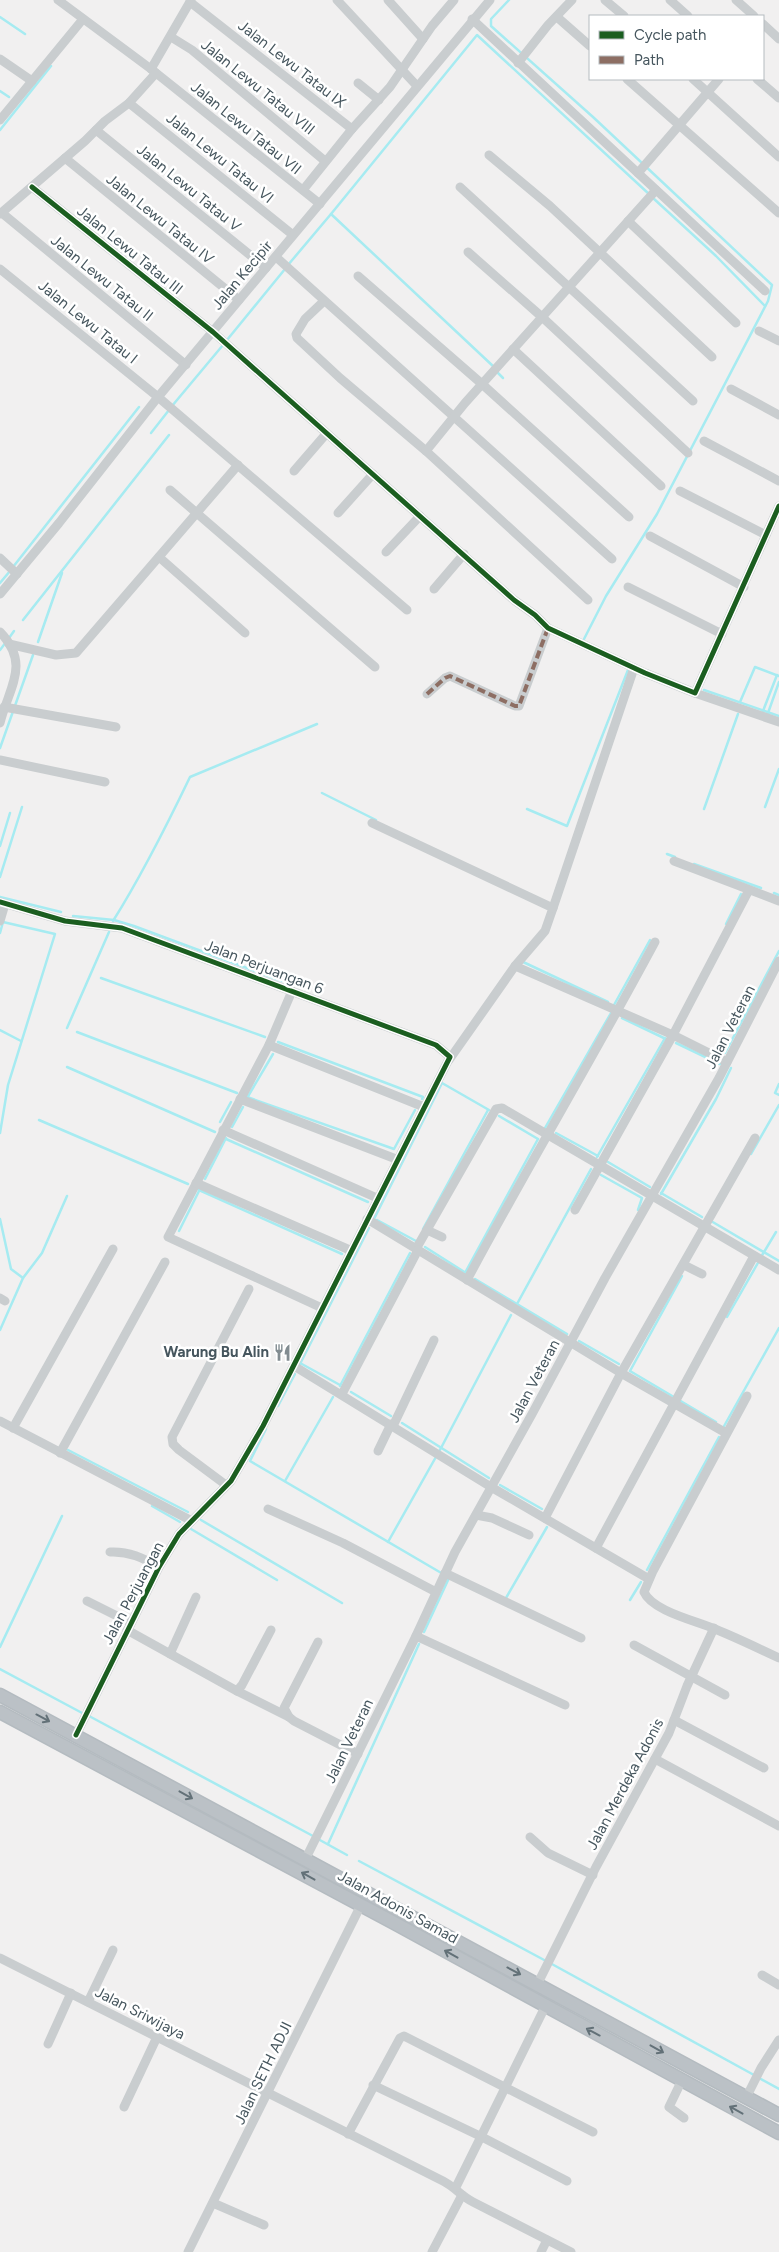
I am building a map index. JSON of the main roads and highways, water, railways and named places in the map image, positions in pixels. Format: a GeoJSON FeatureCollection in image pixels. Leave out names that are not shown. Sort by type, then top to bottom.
{"type":"FeatureCollection","features":[{"type":"Feature","properties":{"kind":"highway"},"geometry":{"type":"LineString","coordinates":[[0,1695],[76,1735],[255,1840],[306,1858],[479,1952],[749,2092],[779,2116]]}},
{"type":"Feature","properties":{"kind":"highway","name":"Jalan Adonis Samad"},"geometry":{"type":"LineString","coordinates":[[0,1712],[255,1840],[362,1905],[545,2007],[779,2133]]}},
{"type":"Feature","properties":{"kind":"highway"},"geometry":{"type":"LineString","coordinates":[[472,1965],[479,1952]]}},
{"type":"Feature","properties":{"kind":"waterway"},"geometry":{"type":"LineString","coordinates":[[509,0],[491,19],[491,26],[593,117],[772,285],[768,301],[657,514],[606,596],[583,641]]}},
{"type":"Feature","properties":{"kind":"waterway"},"geometry":{"type":"LineString","coordinates":[[0,17],[25,34]]}},
{"type":"Feature","properties":{"kind":"waterway"},"geometry":{"type":"LineString","coordinates":[[331,214],[477,35],[649,194]]}},
{"type":"Feature","properties":{"kind":"waterway"},"geometry":{"type":"LineString","coordinates":[[0,130],[51,66]]}},
{"type":"Feature","properties":{"kind":"waterway"},"geometry":{"type":"LineString","coordinates":[[0,91],[9,97]]}},
{"type":"Feature","properties":{"kind":"waterway"},"geometry":{"type":"LineString","coordinates":[[653,198],[716,256],[765,306]]}},
{"type":"Feature","properties":{"kind":"waterway"},"geometry":{"type":"LineString","coordinates":[[288,265],[331,214],[494,367]]}},
{"type":"Feature","properties":{"kind":"waterway"},"geometry":{"type":"LineString","coordinates":[[227,340],[285,269]]}},
{"type":"Feature","properties":{"kind":"waterway"},"geometry":{"type":"LineString","coordinates":[[172,406],[223,345]]}},
{"type":"Feature","properties":{"kind":"waterway"},"geometry":{"type":"LineString","coordinates":[[497,372],[503,378]]}},
{"type":"Feature","properties":{"kind":"waterway"},"geometry":{"type":"LineString","coordinates":[[13,567],[139,407]]}},
{"type":"Feature","properties":{"kind":"waterway"},"geometry":{"type":"LineString","coordinates":[[151,433],[169,410]]}},
{"type":"Feature","properties":{"kind":"waterway"},"geometry":{"type":"LineString","coordinates":[[23,620],[169,435]]}},
{"type":"Feature","properties":{"kind":"waterway"},"geometry":{"type":"LineString","coordinates":[[0,583],[10,571]]}},
{"type":"Feature","properties":{"kind":"waterway"},"geometry":{"type":"LineString","coordinates":[[38,642],[62,573]]}},
{"type":"Feature","properties":{"kind":"waterway"},"geometry":{"type":"LineString","coordinates":[[9,638],[14,631]]}},
{"type":"Feature","properties":{"kind":"waterway"},"geometry":{"type":"LineString","coordinates":[[0,650],[6,642]]}},
{"type":"Feature","properties":{"kind":"waterway"},"geometry":{"type":"LineString","coordinates":[[0,748],[33,655]]}},
{"type":"Feature","properties":{"kind":"waterway"},"geometry":{"type":"LineString","coordinates":[[740,702],[755,667],[779,676]]}},
{"type":"Feature","properties":{"kind":"waterway"},"geometry":{"type":"LineString","coordinates":[[527,809],[567,826],[628,670]]}},
{"type":"Feature","properties":{"kind":"waterway"},"geometry":{"type":"LineString","coordinates":[[763,711],[777,675]]}},
{"type":"Feature","properties":{"kind":"waterway"},"geometry":{"type":"LineString","coordinates":[[768,713],[779,682]]}},
{"type":"Feature","properties":{"kind":"waterway"},"geometry":{"type":"LineString","coordinates":[[704,690],[779,716]]}},
{"type":"Feature","properties":{"kind":"waterway"},"geometry":{"type":"LineString","coordinates":[[704,809],[738,714]]}},
{"type":"Feature","properties":{"kind":"waterway"},"geometry":{"type":"LineString","coordinates":[[113,921],[153,851],[190,777],[317,724]]}},
{"type":"Feature","properties":{"kind":"waterway"},"geometry":{"type":"LineString","coordinates":[[765,807],[779,769]]}},
{"type":"Feature","properties":{"kind":"waterway"},"geometry":{"type":"LineString","coordinates":[[322,793],[376,820]]}},
{"type":"Feature","properties":{"kind":"waterway"},"geometry":{"type":"LineString","coordinates":[[0,877],[22,807]]}},
{"type":"Feature","properties":{"kind":"waterway"},"geometry":{"type":"LineString","coordinates":[[0,846],[10,813]]}},
{"type":"Feature","properties":{"kind":"waterway"},"geometry":{"type":"LineString","coordinates":[[667,854],[675,857]]}},
{"type":"Feature","properties":{"kind":"waterway"},"geometry":{"type":"LineString","coordinates":[[694,864],[761,888]]}},
{"type":"Feature","properties":{"kind":"waterway"},"geometry":{"type":"LineString","coordinates":[[774,893],[779,895]]}},
{"type":"Feature","properties":{"kind":"waterway"},"geometry":{"type":"LineString","coordinates":[[726,924],[741,894]]}},
{"type":"Feature","properties":{"kind":"waterway"},"geometry":{"type":"LineString","coordinates":[[0,897],[61,912]]}},
{"type":"Feature","properties":{"kind":"waterway"},"geometry":{"type":"LineString","coordinates":[[73,916],[114,920],[134,926],[282,981]]}},
{"type":"Feature","properties":{"kind":"waterway"},"geometry":{"type":"LineString","coordinates":[[0,933],[3,922],[55,934],[8,1085],[0,1133]]}},
{"type":"Feature","properties":{"kind":"waterway"},"geometry":{"type":"LineString","coordinates":[[67,1028],[109,932]]}},
{"type":"Feature","properties":{"kind":"waterway"},"geometry":{"type":"LineString","coordinates":[[614,1005],[650,940]]}},
{"type":"Feature","properties":{"kind":"waterway"},"geometry":{"type":"LineString","coordinates":[[725,1053],[779,951]]}},
{"type":"Feature","properties":{"kind":"waterway"},"geometry":{"type":"LineString","coordinates":[[521,961],[608,1002]]}},
{"type":"Feature","properties":{"kind":"waterway"},"geometry":{"type":"LineString","coordinates":[[101,978],[265,1037]]}},
{"type":"Feature","properties":{"kind":"waterway"},"geometry":{"type":"LineString","coordinates":[[545,1128],[611,1013]]}},
{"type":"Feature","properties":{"kind":"waterway"},"geometry":{"type":"LineString","coordinates":[[622,1018],[666,1039]]}},
{"type":"Feature","properties":{"kind":"waterway"},"geometry":{"type":"LineString","coordinates":[[0,1030],[21,1041]]}},
{"type":"Feature","properties":{"kind":"waterway"},"geometry":{"type":"LineString","coordinates":[[77,1032],[237,1093]]}},
{"type":"Feature","properties":{"kind":"waterway"},"geometry":{"type":"LineString","coordinates":[[597,1157],[665,1038]]}},
{"type":"Feature","properties":{"kind":"waterway"},"geometry":{"type":"LineString","coordinates":[[278,1042],[423,1097],[422,1099]]}},
{"type":"Feature","properties":{"kind":"waterway"},"geometry":{"type":"LineString","coordinates":[[676,1043],[720,1064]]}},
{"type":"Feature","properties":{"kind":"waterway"},"geometry":{"type":"LineString","coordinates":[[247,1098],[273,1054]]}},
{"type":"Feature","properties":{"kind":"waterway"},"geometry":{"type":"LineString","coordinates":[[67,1067],[215,1132]]}},
{"type":"Feature","properties":{"kind":"waterway"},"geometry":{"type":"LineString","coordinates":[[661,1194],[716,1099],[731,1068]]}},
{"type":"Feature","properties":{"kind":"waterway"},"geometry":{"type":"LineString","coordinates":[[374,1219],[442,1083],[489,1110]]}},
{"type":"Feature","properties":{"kind":"waterway"},"geometry":{"type":"LineString","coordinates":[[779,1084],[775,1093],[779,1095]]}},
{"type":"Feature","properties":{"kind":"waterway"},"geometry":{"type":"LineString","coordinates":[[247,1097],[394,1149],[415,1110]]}},
{"type":"Feature","properties":{"kind":"waterway"},"geometry":{"type":"LineString","coordinates":[[220,1122],[231,1102]]}},
{"type":"Feature","properties":{"kind":"waterway"},"geometry":{"type":"LineString","coordinates":[[751,1154],[779,1105]]}},
{"type":"Feature","properties":{"kind":"waterway"},"geometry":{"type":"LineString","coordinates":[[232,1127],[243,1107]]}},
{"type":"Feature","properties":{"kind":"waterway"},"geometry":{"type":"LineString","coordinates":[[423,1229],[488,1110]]}},
{"type":"Feature","properties":{"kind":"waterway"},"geometry":{"type":"LineString","coordinates":[[499,1116],[538,1139]]}},
{"type":"Feature","properties":{"kind":"waterway"},"geometry":{"type":"LineString","coordinates":[[39,1120],[188,1184]]}},
{"type":"Feature","properties":{"kind":"waterway"},"geometry":{"type":"LineString","coordinates":[[556,1133],[598,1156]]}},
{"type":"Feature","properties":{"kind":"waterway"},"geometry":{"type":"LineString","coordinates":[[205,1179],[226,1138]]}},
{"type":"Feature","properties":{"kind":"waterway"},"geometry":{"type":"LineString","coordinates":[[226,1139],[368,1202]]}},
{"type":"Feature","properties":{"kind":"waterway"},"geometry":{"type":"LineString","coordinates":[[465,1273],[538,1139]]}},
{"type":"Feature","properties":{"kind":"waterway"},"geometry":{"type":"LineString","coordinates":[[608,1162],[650,1187]]}},
{"type":"Feature","properties":{"kind":"waterway"},"geometry":{"type":"LineString","coordinates":[[517,1304],[591,1169]]}},
{"type":"Feature","properties":{"kind":"waterway"},"geometry":{"type":"LineString","coordinates":[[601,1175],[642,1198],[638,1210]]}},
{"type":"Feature","properties":{"kind":"waterway"},"geometry":{"type":"LineString","coordinates":[[179,1231],[200,1189]]}},
{"type":"Feature","properties":{"kind":"waterway"},"geometry":{"type":"LineString","coordinates":[[199,1190],[342,1254]]}},
{"type":"Feature","properties":{"kind":"waterway"},"geometry":{"type":"LineString","coordinates":[[661,1193],[702,1217]]}},
{"type":"Feature","properties":{"kind":"waterway"},"geometry":{"type":"LineString","coordinates":[[23,1278],[42,1253],[67,1196]]}},
{"type":"Feature","properties":{"kind":"waterway"},"geometry":{"type":"LineString","coordinates":[[0,1219],[11,1269],[23,1278],[0,1330]]}},
{"type":"Feature","properties":{"kind":"waterway"},"geometry":{"type":"LineString","coordinates":[[377,1220],[416,1241]]}},
{"type":"Feature","properties":{"kind":"waterway"},"geometry":{"type":"LineString","coordinates":[[711,1221],[779,1261]]}},
{"type":"Feature","properties":{"kind":"waterway"},"geometry":{"type":"LineString","coordinates":[[300,1364],[369,1228]]}},
{"type":"Feature","properties":{"kind":"waterway"},"geometry":{"type":"LineString","coordinates":[[761,1257],[776,1232]]}},
{"type":"Feature","properties":{"kind":"waterway"},"geometry":{"type":"LineString","coordinates":[[425,1247],[466,1273]]}},
{"type":"Feature","properties":{"kind":"waterway"},"geometry":{"type":"LineString","coordinates":[[340,1386],[410,1253]]}},
{"type":"Feature","properties":{"kind":"waterway"},"geometry":{"type":"LineString","coordinates":[[727,1317],[759,1261]]}},
{"type":"Feature","properties":{"kind":"waterway"},"geometry":{"type":"LineString","coordinates":[[630,1371],[682,1276]]}},
{"type":"Feature","properties":{"kind":"waterway"},"geometry":{"type":"LineString","coordinates":[[475,1279],[567,1334]]}},
{"type":"Feature","properties":{"kind":"waterway"},"geometry":{"type":"LineString","coordinates":[[388,1542],[441,1448],[511,1315]]}},
{"type":"Feature","properties":{"kind":"waterway"},"geometry":{"type":"LineString","coordinates":[[723,1428],[779,1328]]}},
{"type":"Feature","properties":{"kind":"waterway"},"geometry":{"type":"LineString","coordinates":[[579,1341],[619,1364]]}},
{"type":"Feature","properties":{"kind":"waterway"},"geometry":{"type":"LineString","coordinates":[[300,1363],[340,1385]]}},
{"type":"Feature","properties":{"kind":"waterway"},"geometry":{"type":"LineString","coordinates":[[630,1371],[716,1422]]}},
{"type":"Feature","properties":{"kind":"waterway"},"geometry":{"type":"LineString","coordinates":[[278,1406],[295,1374]]}},
{"type":"Feature","properties":{"kind":"waterway"},"geometry":{"type":"LineString","coordinates":[[351,1392],[391,1416]]}},
{"type":"Feature","properties":{"kind":"waterway"},"geometry":{"type":"LineString","coordinates":[[285,1481],[333,1397]]}},
{"type":"Feature","properties":{"kind":"waterway"},"geometry":{"type":"LineString","coordinates":[[402,1423],[489,1478]]}},
{"type":"Feature","properties":{"kind":"waterway"},"geometry":{"type":"LineString","coordinates":[[266,1429],[250,1461],[443,1574]]}},
{"type":"Feature","properties":{"kind":"waterway"},"geometry":{"type":"LineString","coordinates":[[647,1570],[719,1437]]}},
{"type":"Feature","properties":{"kind":"waterway"},"geometry":{"type":"LineString","coordinates":[[68,1450],[188,1512]]}},
{"type":"Feature","properties":{"kind":"waterway"},"geometry":{"type":"LineString","coordinates":[[500,1485],[542,1509]]}},
{"type":"Feature","properties":{"kind":"waterway"},"geometry":{"type":"LineString","coordinates":[[152,1506],[180,1522]]}},
{"type":"Feature","properties":{"kind":"waterway"},"geometry":{"type":"LineString","coordinates":[[0,1647],[62,1516]]}},
{"type":"Feature","properties":{"kind":"waterway"},"geometry":{"type":"LineString","coordinates":[[201,1520],[342,1603]]}},
{"type":"Feature","properties":{"kind":"waterway"},"geometry":{"type":"LineString","coordinates":[[506,1598],[547,1527]]}},
{"type":"Feature","properties":{"kind":"waterway"},"geometry":{"type":"LineString","coordinates":[[191,1529],[277,1580]]}},
{"type":"Feature","properties":{"kind":"waterway"},"geometry":{"type":"LineString","coordinates":[[424,1632],[449,1578]]}},
{"type":"Feature","properties":{"kind":"waterway"},"geometry":{"type":"LineString","coordinates":[[630,1600],[641,1582]]}},
{"type":"Feature","properties":{"kind":"waterway"},"geometry":{"type":"LineString","coordinates":[[328,1844],[419,1644]]}},
{"type":"Feature","properties":{"kind":"waterway"},"geometry":{"type":"LineString","coordinates":[[0,1669],[84,1714]]}},
{"type":"Feature","properties":{"kind":"waterway"},"geometry":{"type":"LineString","coordinates":[[89,1716],[313,1836]]}},
{"type":"Feature","properties":{"kind":"waterway"},"geometry":{"type":"LineString","coordinates":[[318,1839],[347,1855]]}},
{"type":"Feature","properties":{"kind":"waterway"},"geometry":{"type":"LineString","coordinates":[[359,1861],[546,1961]]}},
{"type":"Feature","properties":{"kind":"waterway"},"geometry":{"type":"LineString","coordinates":[[550,1963],[754,2075]]}},
{"type":"Feature","properties":{"kind":"waterway"},"geometry":{"type":"LineString","coordinates":[[759,2078],[779,2089]]}},
{"type":"Feature","properties":{"kind":"place","name":"Warung Bu Alin"},"geometry":{"type":"Point","coordinates":[283,1352]}}]}
